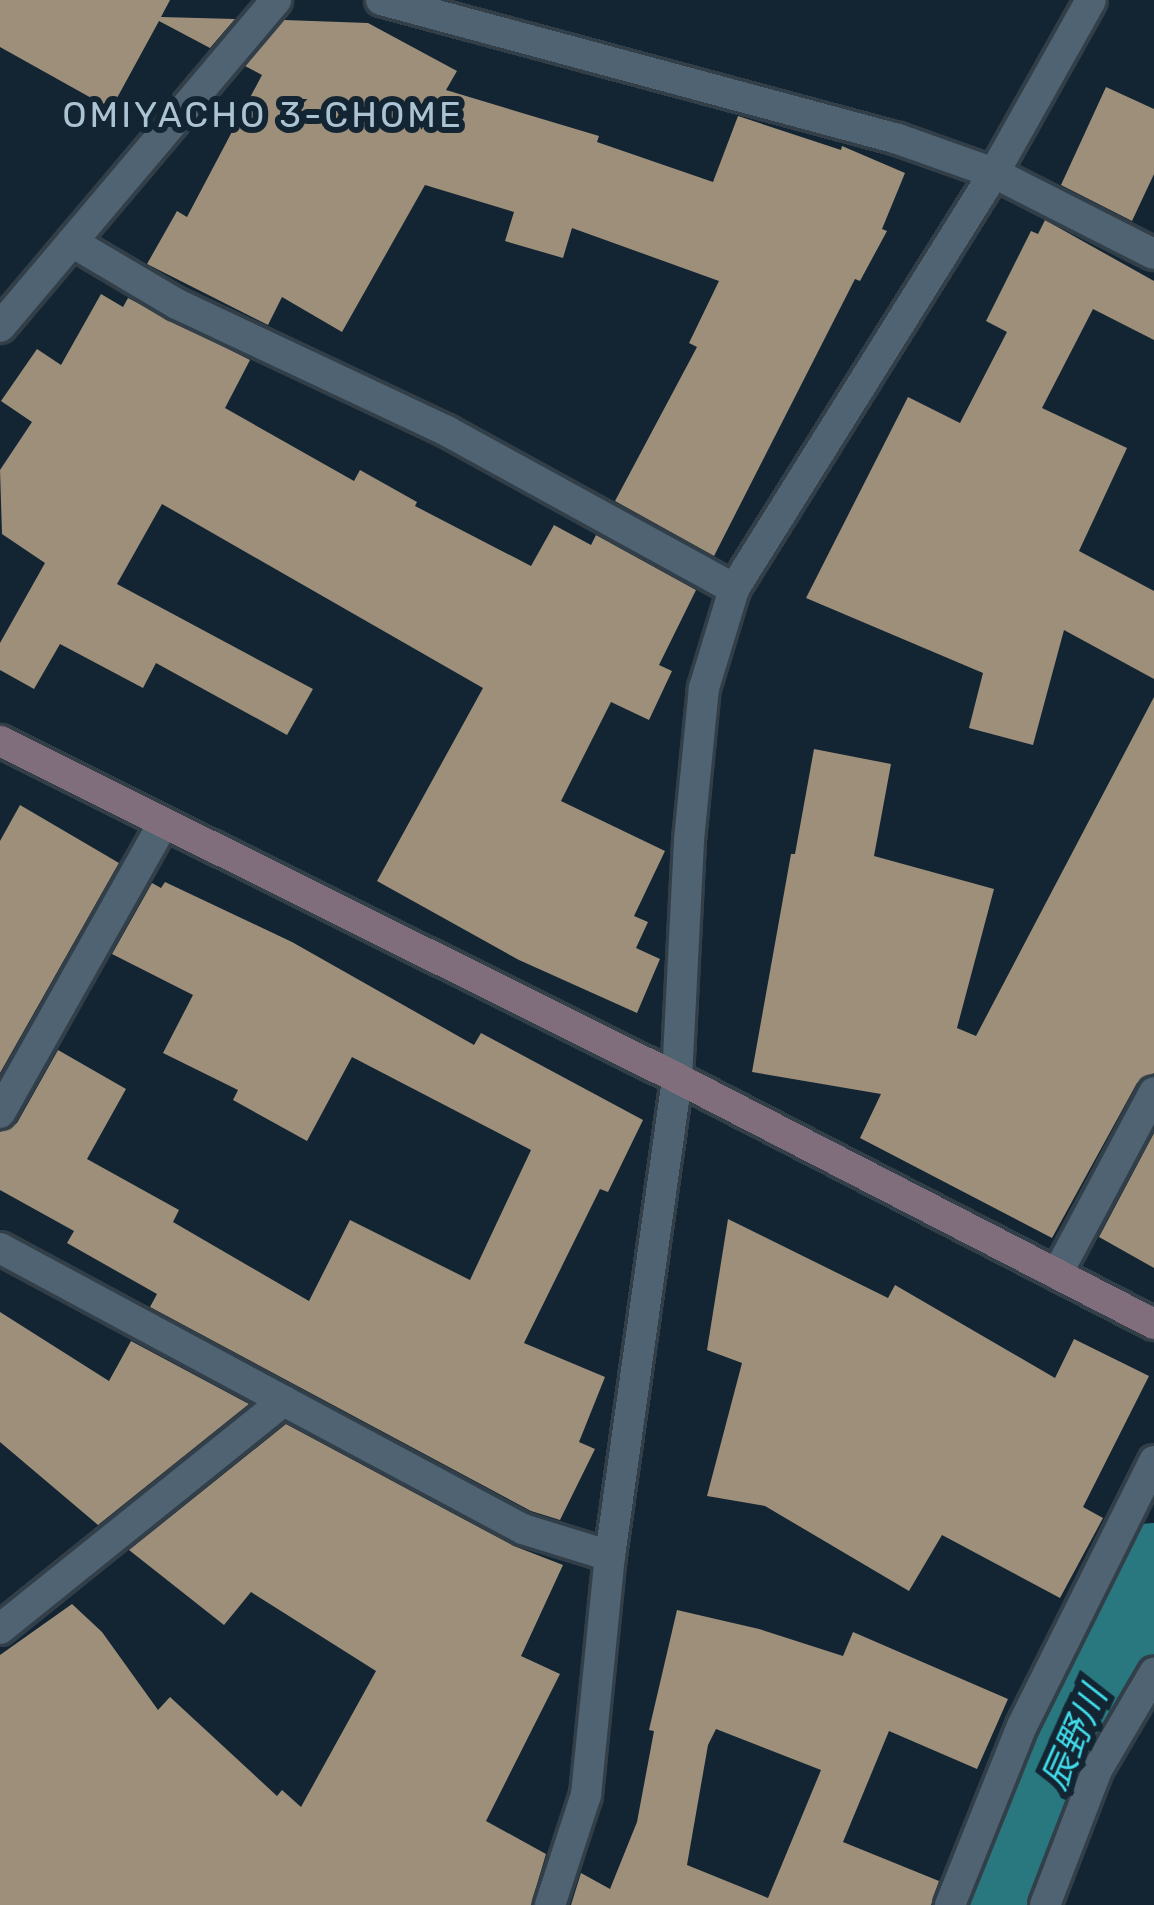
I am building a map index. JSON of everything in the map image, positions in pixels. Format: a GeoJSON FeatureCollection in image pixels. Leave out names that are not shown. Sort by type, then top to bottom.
{"type":"FeatureCollection","features":[{"type":"Feature","properties":{"kind":"street"},"geometry":{"type":"LineString","coordinates":[[381,0],[898,139],[994,173],[1154,254]]}},
{"type":"Feature","properties":{"kind":"street"},"geometry":{"type":"LineString","coordinates":[[550,1905],[586,1795],[610,1556],[677,1078],[689,840],[704,688],[734,589],[994,173],[1091,0]]}},
{"type":"Feature","properties":{"kind":"street"},"geometry":{"type":"LineString","coordinates":[[0,327],[278,1]]}},
{"type":"Feature","properties":{"kind":"street"},"geometry":{"type":"LineString","coordinates":[[72,242],[177,304],[447,431],[734,589]]}},
{"type":"Feature","properties":{"kind":"street"},"geometry":{"type":"LineString","coordinates":[[0,740],[677,1078],[1154,1324]]}},
{"type":"Feature","properties":{"kind":"street"},"geometry":{"type":"LineString","coordinates":[[0,1113],[163,824]]}},
{"type":"Feature","properties":{"kind":"street"},"geometry":{"type":"LineString","coordinates":[[1057,1274],[1154,1092]]}},
{"type":"Feature","properties":{"kind":"street"},"geometry":{"type":"LineString","coordinates":[[0,1248],[523,1529],[610,1556]]}},
{"type":"Feature","properties":{"kind":"street"},"geometry":{"type":"LineString","coordinates":[[0,1629],[284,1401]]}},
{"type":"Feature","properties":{"kind":"street"},"geometry":{"type":"LineString","coordinates":[[950,1905],[1022,1726],[1154,1461]]}},
{"type":"Feature","properties":{"kind":"street"},"geometry":{"type":"LineString","coordinates":[[1046,1905],[1096,1770],[1154,1673]]}},
{"type":"Feature","properties":{"kind":"building"},"geometry":{"type":"Polygon","coordinates":[[[0,0],[170,0],[161,17],[235,19],[210,48],[159,21],[111,109],[0,47],[0,0]]]}},
{"type":"Feature","properties":{"kind":"building"},"geometry":{"type":"Polygon","coordinates":[[[284,20],[368,23],[457,71],[446,90],[599,136],[597,142],[713,182],[738,116],[841,150],[842,146],[905,173],[882,229],[887,231],[860,281],[855,279],[714,556],[615,501],[697,347],[689,343],[719,281],[572,228],[563,258],[505,241],[514,212],[425,185],[342,332],[282,297],[268,325],[147,264],[177,211],[187,217],[262,75],[245,66],[284,20]]]}},
{"type":"Feature","properties":{"kind":"building"},"geometry":{"type":"Polygon","coordinates":[[[1106,87],[1154,109],[1154,174],[1132,221],[1061,185],[1106,87]]]}},
{"type":"Feature","properties":{"kind":"building"},"geometry":{"type":"Polygon","coordinates":[[[1045,220],[1154,281],[1154,340],[1093,309],[1042,408],[1127,448],[1079,551],[1154,591],[1154,679],[1064,630],[1033,745],[969,728],[983,673],[806,598],[908,397],[960,423],[1007,332],[986,321],[1031,231],[1038,234],[1045,220]]]}},
{"type":"Feature","properties":{"kind":"building"},"geometry":{"type":"Polygon","coordinates":[[[101,294],[123,307],[128,298],[250,360],[225,408],[354,481],[360,470],[417,502],[415,506],[531,566],[554,525],[591,545],[596,535],[696,590],[659,665],[672,671],[649,720],[611,702],[561,801],[665,851],[634,916],[648,922],[636,948],[660,959],[637,1013],[519,960],[377,881],[483,688],[162,504],[117,584],[313,689],[287,735],[156,663],[143,688],[60,644],[34,689],[0,670],[0,643],[45,563],[2,534],[0,470],[32,422],[1,401],[37,349],[61,365],[101,294]]]}},
{"type":"Feature","properties":{"kind":"building"},"geometry":{"type":"Polygon","coordinates":[[[1154,697],[1154,1073],[1137,1083],[1052,1238],[860,1138],[881,1094],[752,1072],[791,854],[795,854],[814,749],[891,764],[874,856],[994,889],[957,1028],[976,1036],[1154,697]]]}},
{"type":"Feature","properties":{"kind":"building"},"geometry":{"type":"Polygon","coordinates":[[[20,805],[119,863],[0,1073],[0,841],[20,805]]]}},
{"type":"Feature","properties":{"kind":"building"},"geometry":{"type":"Polygon","coordinates":[[[165,882],[292,942],[474,1045],[481,1033],[643,1120],[608,1192],[600,1189],[524,1343],[605,1377],[579,1442],[595,1449],[560,1520],[531,1511],[150,1307],[157,1294],[67,1243],[74,1231],[0,1190],[0,1132],[17,1123],[58,1050],[126,1089],[87,1159],[179,1210],[173,1222],[309,1301],[350,1220],[470,1280],[531,1150],[352,1057],[307,1141],[233,1100],[238,1090],[163,1053],[193,995],[112,954],[152,883],[161,888],[165,882]]]}},
{"type":"Feature","properties":{"kind":"building"},"geometry":{"type":"Polygon","coordinates":[[[1154,1133],[1154,1268],[1099,1237],[1154,1133]]]}},
{"type":"Feature","properties":{"kind":"building"},"geometry":{"type":"Polygon","coordinates":[[[728,1219],[888,1298],[895,1285],[1055,1378],[1074,1339],[1149,1376],[1083,1507],[1103,1518],[1060,1598],[942,1535],[909,1591],[765,1506],[707,1496],[742,1363],[707,1350],[728,1219]]]}},
{"type":"Feature","properties":{"kind":"building"},"geometry":{"type":"Polygon","coordinates":[[[0,1312],[109,1381],[131,1341],[249,1404],[98,1525],[0,1442],[0,1312]]]}},
{"type":"Feature","properties":{"kind":"building"},"geometry":{"type":"Polygon","coordinates":[[[286,1424],[514,1546],[563,1565],[521,1656],[560,1674],[486,1821],[546,1854],[531,1905],[0,1905],[0,1655],[72,1604],[102,1632],[158,1710],[170,1697],[277,1796],[282,1790],[301,1807],[376,1671],[251,1592],[224,1625],[129,1550],[286,1424]]]}},
{"type":"Feature","properties":{"kind":"building"},"geometry":{"type":"Polygon","coordinates":[[[677,1610],[843,1656],[853,1632],[1008,1699],[977,1769],[889,1731],[843,1842],[939,1881],[931,1905],[571,1905],[581,1873],[610,1889],[637,1822],[654,1731],[649,1730],[677,1610]],[[716,1729],[708,1745],[687,1865],[768,1898],[821,1770],[716,1729]]]}},
{"type":"Feature","properties":{"kind":"waterway","name":"辰野川"},"geometry":{"type":"LineString","coordinates":[[1005,1905],[1077,1723],[1154,1577]]}},
{"type":"Feature","properties":{"kind":"district","name":"OMIYACHO 3-CHOME"},"geometry":{"type":"Point","coordinates":[263,115]}}]}
